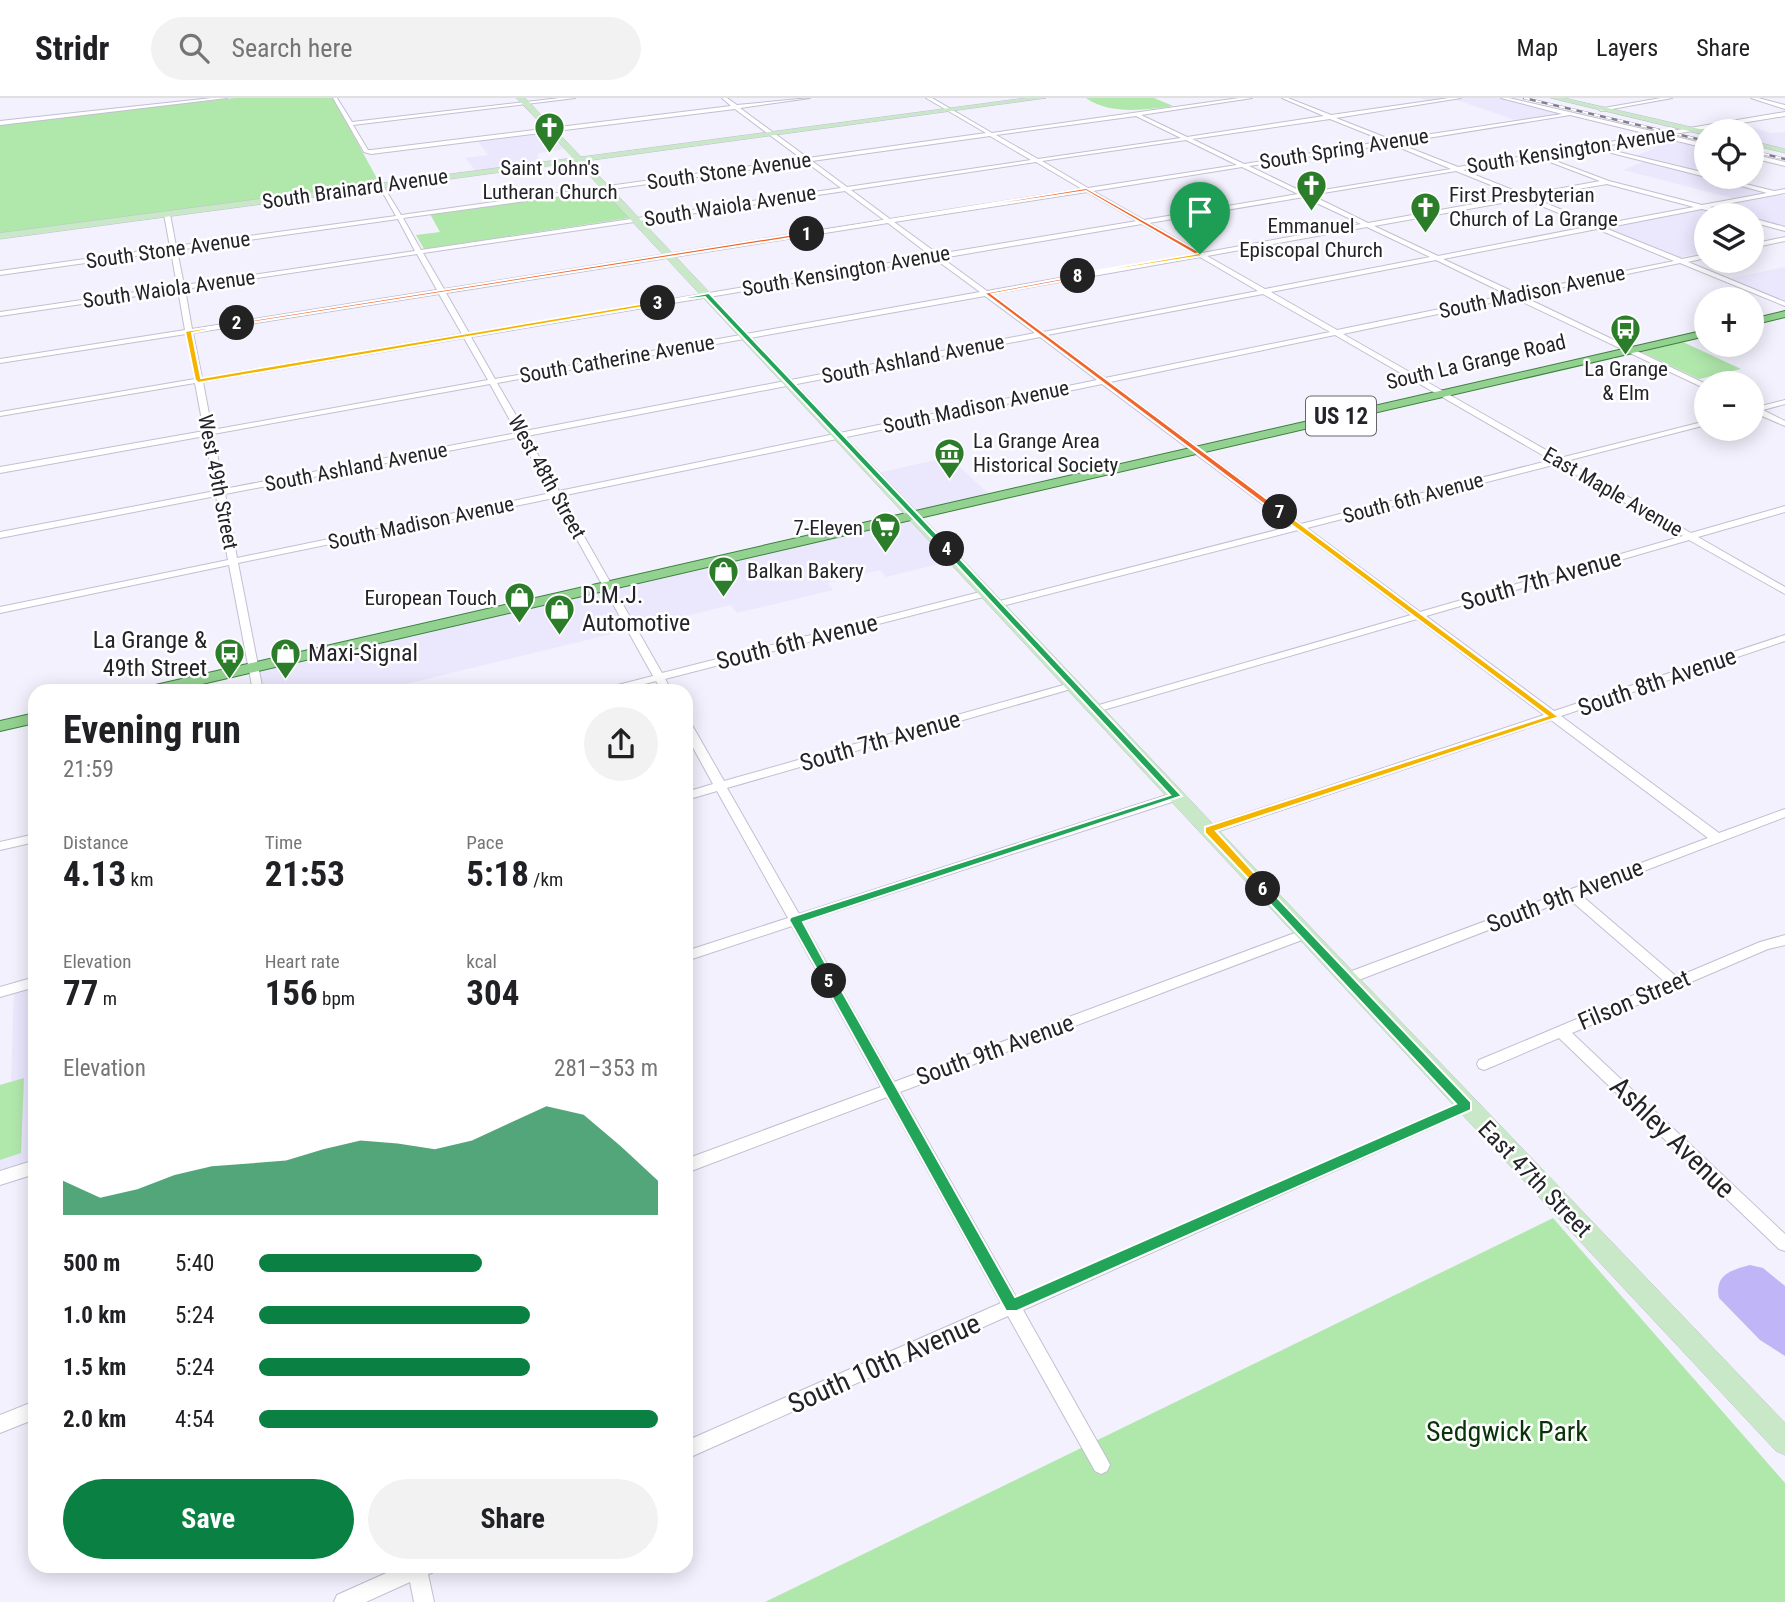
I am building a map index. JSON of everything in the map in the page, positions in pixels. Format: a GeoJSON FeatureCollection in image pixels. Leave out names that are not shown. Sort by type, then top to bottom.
{"type":"FeatureCollection","features":[{"type":"Feature","properties":{"kind":"main road","name":"South Brainard Avenue"},"geometry":{"type":"LineString","coordinates":[[0,236],[1042,98]]}},
{"type":"Feature","properties":{"kind":"main road"},"geometry":{"type":"LineString","coordinates":[[1555,98],[1692,130]]}},
{"type":"Feature","properties":{"kind":"main road","name":"East 47th Street"},"geometry":{"type":"LineString","coordinates":[[524,101],[915,514],[1346,979],[1785,1442]]}},
{"type":"Feature","properties":{"kind":"main road"},"geometry":{"type":"LineString","coordinates":[[1764,147],[1784,151]]}},
{"type":"Feature","properties":{"kind":"main road"},"geometry":{"type":"LineString","coordinates":[[1764,319],[1785,314]]}},
{"type":"Feature","properties":{"kind":"main road","name":"South La Grange Road"},"geometry":{"type":"LineString","coordinates":[[182,684],[1694,336]]}},
{"type":"Feature","properties":{"kind":"main road"},"geometry":{"type":"LineString","coordinates":[[0,726],[28,720]]}},
{"type":"Feature","properties":{"kind":"street"},"geometry":{"type":"LineString","coordinates":[[143,98],[145,107]]}},
{"type":"Feature","properties":{"kind":"street"},"geometry":{"type":"LineString","coordinates":[[0,123],[225,98]]}},
{"type":"Feature","properties":{"kind":"street"},"geometry":{"type":"LineString","coordinates":[[350,124],[524,101],[573,98]]}},
{"type":"Feature","properties":{"kind":"street"},"geometry":{"type":"LineString","coordinates":[[724,98],[1717,838]]}},
{"type":"Feature","properties":{"kind":"street"},"geometry":{"type":"LineString","coordinates":[[338,99],[368,152],[808,98]]}},
{"type":"Feature","properties":{"kind":"street","name":"East Maple Avenue"},"geometry":{"type":"LineString","coordinates":[[928,98],[1785,591]]}},
{"type":"Feature","properties":{"kind":"street","name":"South Stone Avenue"},"geometry":{"type":"LineString","coordinates":[[0,273],[1250,98]]}},
{"type":"Feature","properties":{"kind":"street"},"geometry":{"type":"LineString","coordinates":[[1284,98],[1785,304]]}},
{"type":"Feature","properties":{"kind":"street","name":"South Waiola Avenue"},"geometry":{"type":"LineString","coordinates":[[0,314],[1459,98]]}},
{"type":"Feature","properties":{"kind":"street"},"geometry":{"type":"LineString","coordinates":[[1503,98],[1694,143]]}},
{"type":"Feature","properties":{"kind":"street"},"geometry":{"type":"LineString","coordinates":[[1601,109],[1670,98]]}},
{"type":"Feature","properties":{"kind":"street"},"geometry":{"type":"LineString","coordinates":[[1752,98],[1785,107]]}},
{"type":"Feature","properties":{"kind":"street"},"geometry":{"type":"LineString","coordinates":[[1138,114],[1694,381]]}},
{"type":"Feature","properties":{"kind":"street","name":"South Spring Avenue"},"geometry":{"type":"LineString","coordinates":[[0,361],[1569,114]]}},
{"type":"Feature","properties":{"kind":"street","name":"South Kensington Avenue"},"geometry":{"type":"LineString","coordinates":[[0,414],[1785,114]]}},
{"type":"Feature","properties":{"kind":"street"},"geometry":{"type":"LineString","coordinates":[[1590,146],[1694,173]]}},
{"type":"Feature","properties":{"kind":"street"},"geometry":{"type":"LineString","coordinates":[[1536,156],[1606,182],[1694,205]]}},
{"type":"Feature","properties":{"kind":"street"},"geometry":{"type":"LineString","coordinates":[[1764,159],[1785,164]]}},
{"type":"Feature","properties":{"kind":"street","name":"South Catherine Avenue"},"geometry":{"type":"LineString","coordinates":[[0,470],[1606,182]]}},
{"type":"Feature","properties":{"kind":"street","name":"West 48th Street"},"geometry":{"type":"LineString","coordinates":[[382,186],[608,586]]}},
{"type":"Feature","properties":{"kind":"street"},"geometry":{"type":"LineString","coordinates":[[1760,189],[1776,193]]}},
{"type":"Feature","properties":{"kind":"street","name":"South Ashland Avenue"},"geometry":{"type":"LineString","coordinates":[[1724,203],[1785,193]]}},
{"type":"Feature","properties":{"kind":"street","name":"South Ashland Avenue"},"geometry":{"type":"LineString","coordinates":[[0,535],[1694,209]]}},
{"type":"Feature","properties":{"kind":"street","name":"West 49th Street"},"geometry":{"type":"LineString","coordinates":[[167,214],[256,684]]}},
{"type":"Feature","properties":{"kind":"street"},"geometry":{"type":"LineString","coordinates":[[1764,223],[1785,229]]}},
{"type":"Feature","properties":{"kind":"street"},"geometry":{"type":"LineString","coordinates":[[1764,243],[1785,239]]}},
{"type":"Feature","properties":{"kind":"street","name":"South Madison Avenue"},"geometry":{"type":"LineString","coordinates":[[0,610],[1694,258]]}},
{"type":"Feature","properties":{"kind":"street"},"geometry":{"type":"LineString","coordinates":[[1764,407],[1785,402]]}},
{"type":"Feature","properties":{"kind":"street"},"geometry":{"type":"LineString","coordinates":[[1764,415],[1785,424]]}},
{"type":"Feature","properties":{"kind":"street","name":"South 6th Avenue"},"geometry":{"type":"LineString","coordinates":[[633,684],[1301,527],[1694,426]]}},
{"type":"Feature","properties":{"kind":"street","name":"South 7th Avenue"},"geometry":{"type":"LineString","coordinates":[[1096,709],[1785,509]]}},
{"type":"Feature","properties":{"kind":"street"},"geometry":{"type":"LineString","coordinates":[[608,586],[664,684]]}},
{"type":"Feature","properties":{"kind":"street","name":"South 8th Avenue"},"geometry":{"type":"LineString","coordinates":[[1209,830],[1785,638]]}},
{"type":"Feature","properties":{"kind":"street","name":"South 7th Avenue"},"geometry":{"type":"LineString","coordinates":[[693,794],[1074,685]]}},
{"type":"Feature","properties":{"kind":"street"},"geometry":{"type":"LineString","coordinates":[[693,738],[1101,1465]]}},
{"type":"Feature","properties":{"kind":"street"},"geometry":{"type":"LineString","coordinates":[[693,954],[1177,796]]}},
{"type":"Feature","properties":{"kind":"street","name":"South 9th Avenue"},"geometry":{"type":"LineString","coordinates":[[1346,979],[1785,813]]}},
{"type":"Feature","properties":{"kind":"street"},"geometry":{"type":"LineString","coordinates":[[0,846],[28,840]]}},
{"type":"Feature","properties":{"kind":"street"},"geometry":{"type":"LineString","coordinates":[[1571,894],[1675,983]]}},
{"type":"Feature","properties":{"kind":"street","name":"South 9th Avenue"},"geometry":{"type":"LineString","coordinates":[[693,1163],[1304,934]]}},
{"type":"Feature","properties":{"kind":"street","name":"Filson Street"},"geometry":{"type":"LineString","coordinates":[[1484,1064],[1765,945],[1785,940]]}},
{"type":"Feature","properties":{"kind":"street"},"geometry":{"type":"LineString","coordinates":[[0,992],[28,984]]}},
{"type":"Feature","properties":{"kind":"street","name":"Ashley Avenue"},"geometry":{"type":"LineString","coordinates":[[1561,1031],[1785,1244]]}},
{"type":"Feature","properties":{"kind":"street","name":"South 10th Avenue"},"geometry":{"type":"LineString","coordinates":[[693,1447],[1466,1106]]}},
{"type":"Feature","properties":{"kind":"street"},"geometry":{"type":"LineString","coordinates":[[0,1178],[28,1169]]}},
{"type":"Feature","properties":{"kind":"street"},"geometry":{"type":"LineString","coordinates":[[0,1424],[28,1413]]}},
{"type":"Feature","properties":{"kind":"street"},"geometry":{"type":"LineString","coordinates":[[344,1602],[407,1573]]}},
{"type":"Feature","properties":{"kind":"street"},"geometry":{"type":"LineString","coordinates":[[421,1573],[424,1602]]}},
{"type":"Feature","properties":{"kind":"shaded area"},"geometry":{"type":"Polygon","coordinates":[[[1420,98],[1502,98],[1567,114],[1518,121],[1454,99],[1431,102],[1420,98]]]}},
{"type":"Feature","properties":{"kind":"shaded area"},"geometry":{"type":"Polygon","coordinates":[[[547,131],[564,149],[539,153],[537,157],[542,163],[476,171],[465,158],[488,155],[477,140],[547,131]]]}},
{"type":"Feature","properties":{"kind":"shaded area"},"geometry":{"type":"Polygon","coordinates":[[[1764,131],[1785,132],[1785,148],[1764,144],[1764,131]]]}},
{"type":"Feature","properties":{"kind":"shaded area"},"geometry":{"type":"Polygon","coordinates":[[[1660,135],[1694,143],[1694,169],[1690,171],[1632,157],[1655,148],[1626,141],[1660,135]]]}},
{"type":"Feature","properties":{"kind":"shaded area"},"geometry":{"type":"Polygon","coordinates":[[[1646,161],[1694,174],[1694,188],[1623,170],[1646,161]]]}},
{"type":"Feature","properties":{"kind":"shaded area"},"geometry":{"type":"Polygon","coordinates":[[[1697,189],[1756,189],[1773,193],[1736,199],[1697,189]]]}},
{"type":"Feature","properties":{"kind":"shaded area"},"geometry":{"type":"Polygon","coordinates":[[[1777,194],[1785,196],[1785,229],[1764,223],[1764,203],[1726,203],[1777,194]]]}},
{"type":"Feature","properties":{"kind":"shaded area"},"geometry":{"type":"Polygon","coordinates":[[[1694,211],[1694,255],[1678,258],[1606,228],[1694,211]]]}},
{"type":"Feature","properties":{"kind":"shaded area"},"geometry":{"type":"Polygon","coordinates":[[[1785,267],[1785,303],[1764,294],[1764,287],[1746,287],[1727,279],[1785,267]]]}},
{"type":"Feature","properties":{"kind":"shaded area"},"geometry":{"type":"Polygon","coordinates":[[[949,457],[992,497],[918,515],[877,473],[949,457]]]}},
{"type":"Feature","properties":{"kind":"shaded area"},"geometry":{"type":"Polygon","coordinates":[[[916,518],[955,560],[886,577],[880,570],[828,583],[833,590],[737,613],[731,605],[406,684],[259,684],[256,670],[916,518]]]}},
{"type":"Feature","properties":{"kind":"shaded area"},"geometry":{"type":"Polygon","coordinates":[[[28,987],[28,1166],[0,1175],[0,1085],[11,1081],[14,991],[28,987]]]}},
{"type":"Feature","properties":{"kind":"shaded area"},"geometry":{"type":"Polygon","coordinates":[[[1750,1265],[1763,1268],[1785,1286],[1785,1356],[1760,1340],[1719,1298],[1718,1290],[1722,1279],[1731,1272],[1750,1265]]]}},
{"type":"Feature","properties":{"kind":"green space"},"geometry":{"type":"Polygon","coordinates":[[[235,98],[333,98],[380,184],[0,234],[0,124],[235,98]]]}},
{"type":"Feature","properties":{"kind":"green space"},"geometry":{"type":"Polygon","coordinates":[[[1086,98],[1154,98],[1173,106],[1139,110],[1117,109],[1086,98]]]}},
{"type":"Feature","properties":{"kind":"green space"},"geometry":{"type":"Polygon","coordinates":[[[604,190],[629,218],[424,249],[416,235],[440,232],[430,214],[604,190]]]}},
{"type":"Feature","properties":{"kind":"green space"},"geometry":{"type":"Polygon","coordinates":[[[1683,342],[1694,347],[1694,357],[1715,357],[1741,369],[1694,371],[1694,377],[1642,352],[1683,342]]]}},
{"type":"Feature","properties":{"kind":"green space"},"geometry":{"type":"Polygon","coordinates":[[[24,1078],[21,1153],[0,1160],[0,1085],[24,1078]]]}},
{"type":"Feature","properties":{"kind":"green space","name":"Sedgwick Park"},"geometry":{"type":"Polygon","coordinates":[[[1553,1218],[1785,1483],[1785,1602],[765,1602],[1553,1218]]]}},
{"type":"Feature","properties":{"kind":"railway"},"geometry":{"type":"LineString","coordinates":[[1524,98],[1694,138]]}},
{"type":"Feature","properties":{"kind":"railway"},"geometry":{"type":"LineString","coordinates":[[1764,154],[1785,159]]}},
{"type":"Feature","properties":{"kind":"place","name":"Saint John's Lutheran Church"},"geometry":{"type":"Point","coordinates":[550,155]}},
{"type":"Feature","properties":{"kind":"place","name":"Emmanuel Episcopal Church"},"geometry":{"type":"Point","coordinates":[1311,213]}},
{"type":"Feature","properties":{"kind":"place","name":"First Presbyterian Church of La Grange"},"geometry":{"type":"Point","coordinates":[1426,234]}},
{"type":"Feature","properties":{"kind":"place","name":"La Grange & Elm"},"geometry":{"type":"Point","coordinates":[1626,356]}},
{"type":"Feature","properties":{"kind":"place","name":"La Grange Area Historical Society"},"geometry":{"type":"Point","coordinates":[950,480]}},
{"type":"Feature","properties":{"kind":"place","name":"7-Eleven"},"geometry":{"type":"Point","coordinates":[886,555]}},
{"type":"Feature","properties":{"kind":"place","name":"Balkan Bakery"},"geometry":{"type":"Point","coordinates":[724,598]}},
{"type":"Feature","properties":{"kind":"place","name":"European Touch"},"geometry":{"type":"Point","coordinates":[520,625]}},
{"type":"Feature","properties":{"kind":"place","name":"D.M.J. Automotive"},"geometry":{"type":"Point","coordinates":[559,636]}},
{"type":"Feature","properties":{"kind":"place","name":"Maxi-Signal"},"geometry":{"type":"Point","coordinates":[285,680]}},
{"type":"Feature","properties":{"kind":"place","name":"La Grange & 49th Street"},"geometry":{"type":"Point","coordinates":[230,681]}},
{"type":"Feature","properties":{"kind":"route"},"geometry":{"type":"LineString","coordinates":[[1086,189],[1200,254],[987,293],[1554,717],[1209,830],[1466,1106],[1012,1306],[795,920],[1177,796],[707,295],[198,380],[189,331],[1086,189]]}}]}
